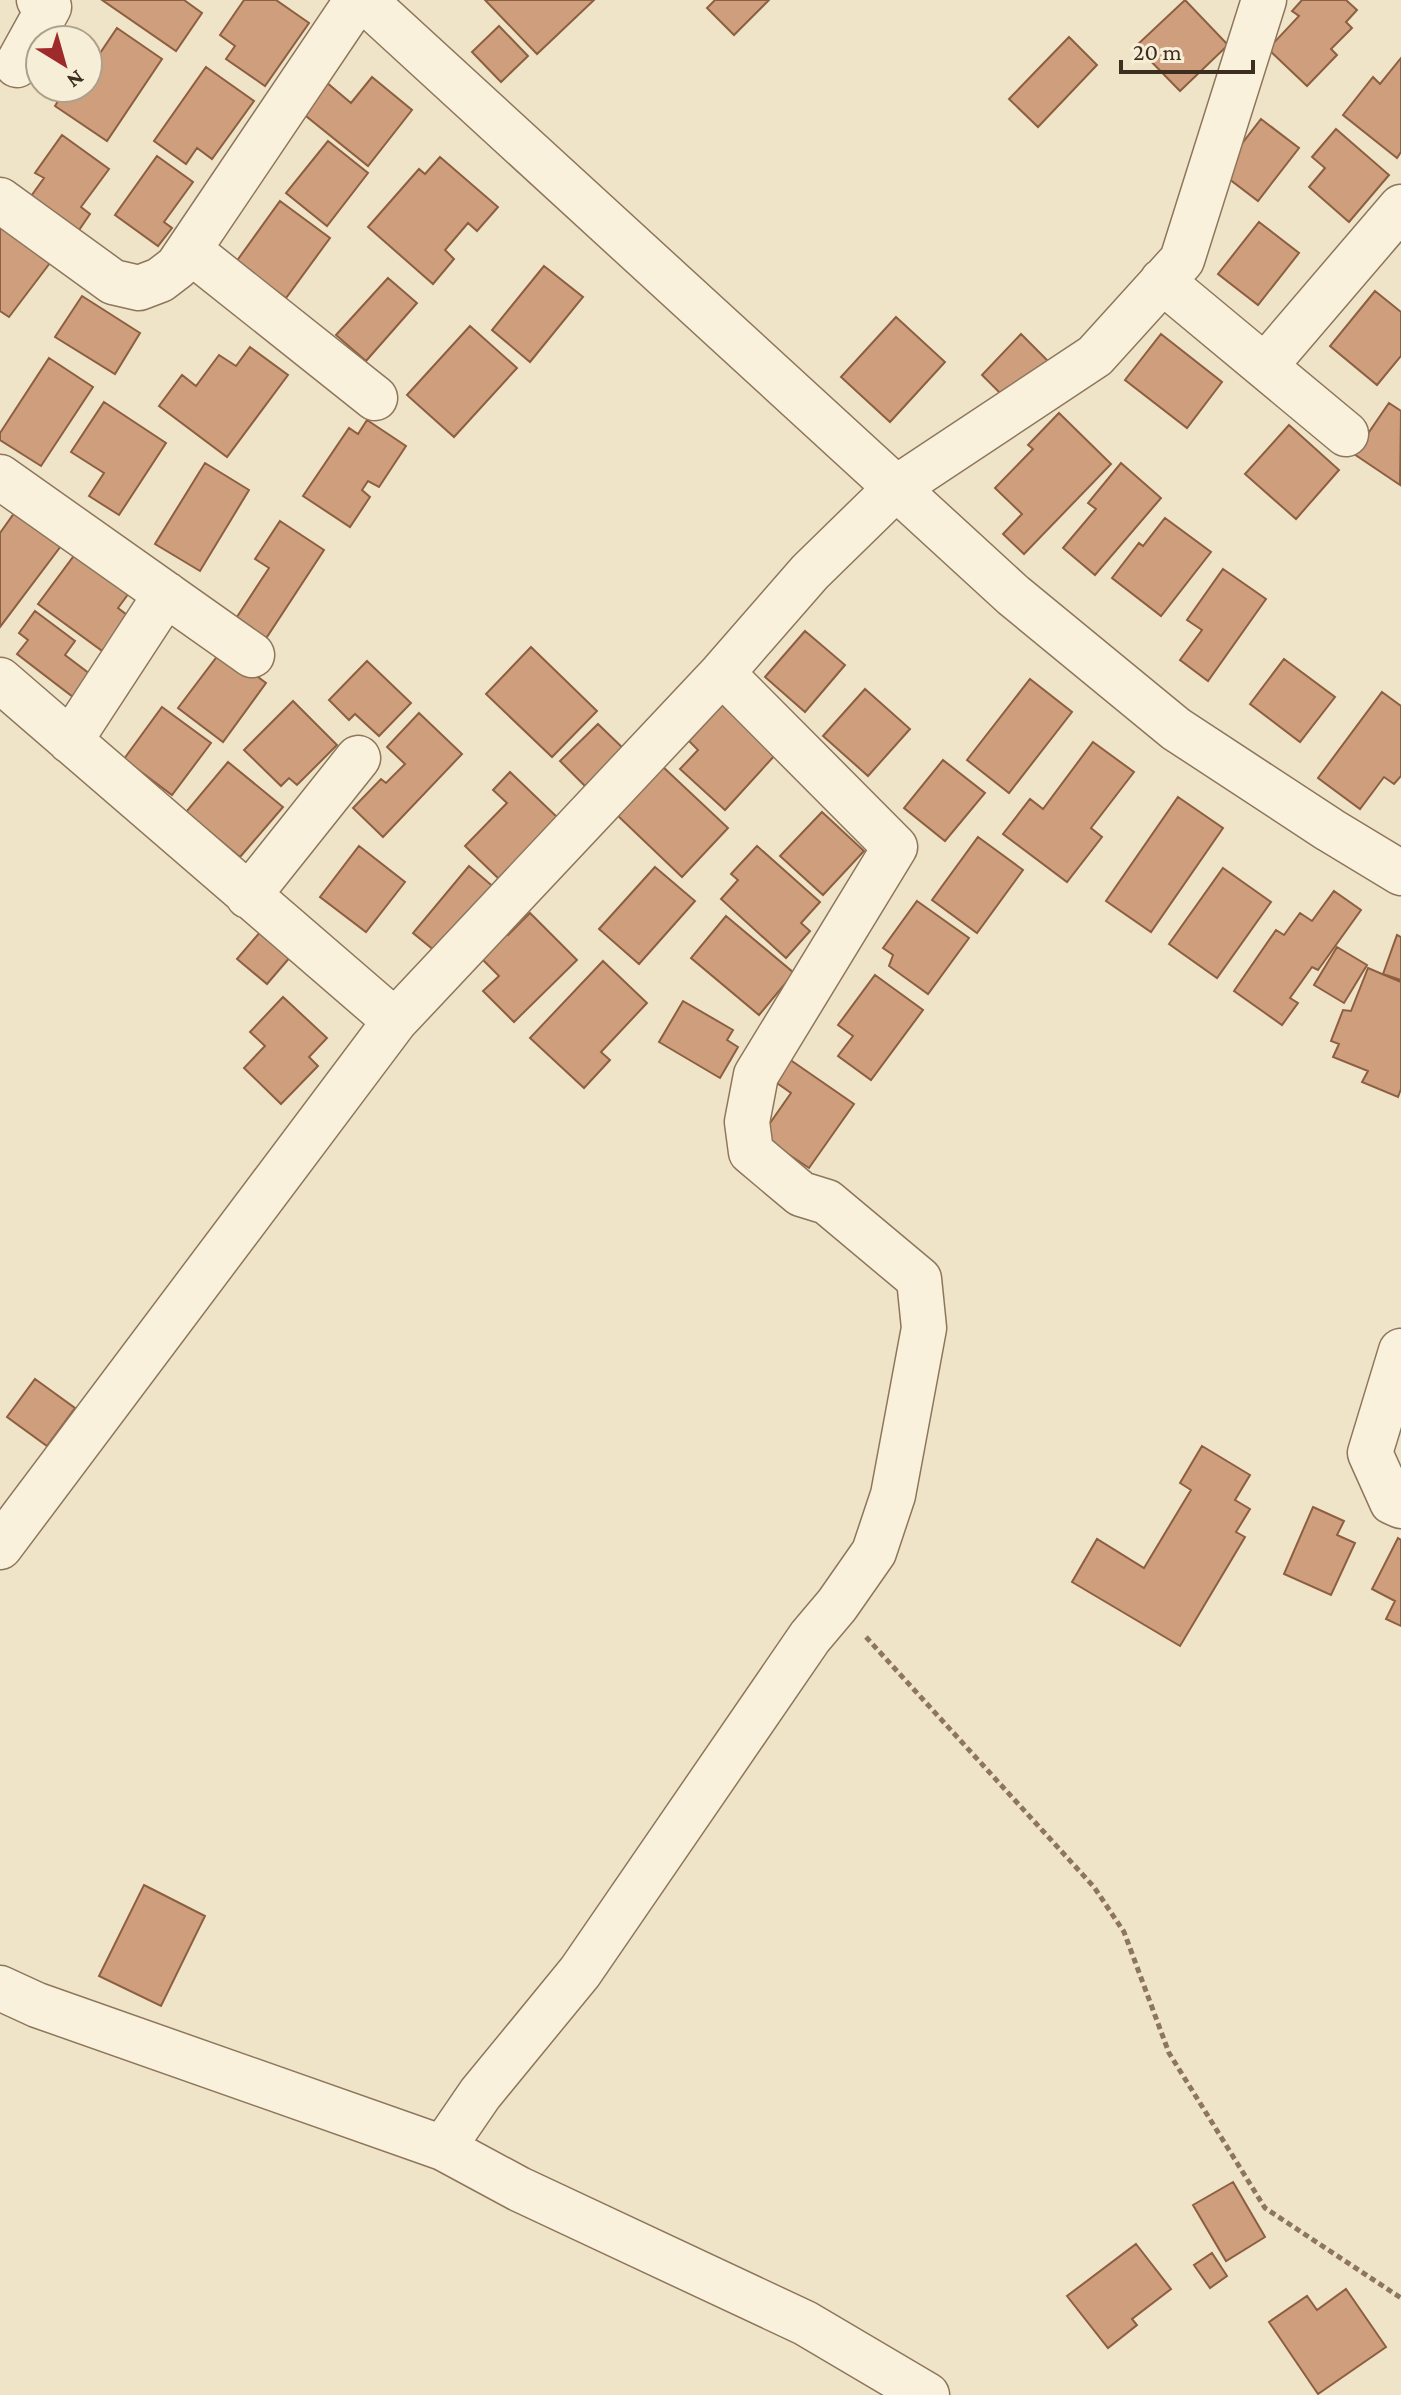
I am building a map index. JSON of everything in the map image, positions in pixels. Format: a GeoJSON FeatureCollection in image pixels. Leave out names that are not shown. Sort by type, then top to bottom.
{"type":"FeatureCollection","features":[{"type":"Feature","properties":{"kind":"street"},"geometry":{"type":"LineString","coordinates":[[17,65],[49,7],[39,0]]}},
{"type":"Feature","properties":{"kind":"street"},"geometry":{"type":"LineString","coordinates":[[0,200],[113,282],[139,288],[160,280],[177,267],[189,250],[357,0]]}},
{"type":"Feature","properties":{"kind":"street"},"geometry":{"type":"LineString","coordinates":[[364,0],[1013,595],[1176,729],[1401,873]]}},
{"type":"Feature","properties":{"kind":"street"},"geometry":{"type":"LineString","coordinates":[[0,1547],[395,1021],[722,673],[810,572],[896,488],[1095,356],[1182,260],[1264,0]]}},
{"type":"Feature","properties":{"kind":"street"},"geometry":{"type":"LineString","coordinates":[[1265,366],[1401,207]]}},
{"type":"Feature","properties":{"kind":"street"},"geometry":{"type":"LineString","coordinates":[[189,250],[375,398]]}},
{"type":"Feature","properties":{"kind":"street"},"geometry":{"type":"LineString","coordinates":[[1162,281],[1346,434]]}},
{"type":"Feature","properties":{"kind":"street"},"geometry":{"type":"LineString","coordinates":[[0,477],[252,655]]}},
{"type":"Feature","properties":{"kind":"street"},"geometry":{"type":"LineString","coordinates":[[70,741],[166,594]]}},
{"type":"Feature","properties":{"kind":"street"},"geometry":{"type":"LineString","coordinates":[[443,2148],[480,2094],[580,1972],[801,1650],[874,1552],[893,1495],[924,1328],[919,1279],[827,1202],[801,1194],[751,1152],[747,1122],[756,1075],[895,847],[722,673]]}},
{"type":"Feature","properties":{"kind":"street"},"geometry":{"type":"LineString","coordinates":[[0,680],[395,1021]]}},
{"type":"Feature","properties":{"kind":"street"},"geometry":{"type":"LineString","coordinates":[[248,896],[358,758]]}},
{"type":"Feature","properties":{"kind":"street"},"geometry":{"type":"LineString","coordinates":[[1401,1351],[1370,1453],[1392,1502],[1401,1506]]}},
{"type":"Feature","properties":{"kind":"street"},"geometry":{"type":"LineString","coordinates":[[0,1988],[37,2005],[443,2148],[519,2189],[805,2323],[927,2395]]}},
{"type":"Feature","properties":{"kind":"path"},"geometry":{"type":"LineString","coordinates":[[837,1605],[1094,1887],[1124,1932],[1169,2053],[1265,2208],[1401,2298]]}},
{"type":"Feature","properties":{"kind":"building"},"geometry":{"type":"Polygon","coordinates":[[[102,0],[184,0],[202,13],[176,51],[102,0]]]}},
{"type":"Feature","properties":{"kind":"building"},"geometry":{"type":"Polygon","coordinates":[[[244,0],[276,0],[309,23],[265,86],[226,59],[235,46],[220,35],[244,0]]]}},
{"type":"Feature","properties":{"kind":"building"},"geometry":{"type":"Polygon","coordinates":[[[485,0],[594,0],[537,54],[485,0]]]}},
{"type":"Feature","properties":{"kind":"building"},"geometry":{"type":"Polygon","coordinates":[[[715,0],[769,0],[734,35],[707,8],[715,0]]]}},
{"type":"Feature","properties":{"kind":"building"},"geometry":{"type":"Polygon","coordinates":[[[1185,0],[1228,45],[1180,91],[1136,46],[1185,0]]]}},
{"type":"Feature","properties":{"kind":"building"},"geometry":{"type":"Polygon","coordinates":[[[1302,0],[1346,0],[1357,10],[1346,22],[1352,28],[1331,49],[1337,55],[1307,86],[1268,49],[1299,16],[1292,11],[1302,0]]]}},
{"type":"Feature","properties":{"kind":"building"},"geometry":{"type":"Polygon","coordinates":[[[499,26],[528,56],[501,82],[472,52],[499,26]]]}},
{"type":"Feature","properties":{"kind":"building"},"geometry":{"type":"Polygon","coordinates":[[[117,28],[162,59],[107,141],[55,106],[104,104],[104,47],[117,28]]]}},
{"type":"Feature","properties":{"kind":"building"},"geometry":{"type":"Polygon","coordinates":[[[1069,37],[1097,65],[1038,127],[1009,99],[1069,37]]]}},
{"type":"Feature","properties":{"kind":"building"},"geometry":{"type":"Polygon","coordinates":[[[1401,58],[1401,152],[1397,158],[1343,115],[1373,77],[1380,84],[1401,58]]]}},
{"type":"Feature","properties":{"kind":"building"},"geometry":{"type":"Polygon","coordinates":[[[206,67],[254,101],[212,159],[197,148],[186,164],[154,141],[206,67]]]}},
{"type":"Feature","properties":{"kind":"building"},"geometry":{"type":"Polygon","coordinates":[[[372,77],[412,110],[368,166],[301,112],[326,82],[351,103],[372,77]]]}},
{"type":"Feature","properties":{"kind":"building"},"geometry":{"type":"Polygon","coordinates":[[[1261,119],[1299,148],[1258,201],[1220,172],[1261,119]]]}},
{"type":"Feature","properties":{"kind":"building"},"geometry":{"type":"Polygon","coordinates":[[[1336,129],[1389,175],[1349,222],[1309,187],[1325,168],[1312,157],[1336,129]]]}},
{"type":"Feature","properties":{"kind":"building"},"geometry":{"type":"Polygon","coordinates":[[[62,135],[109,169],[81,207],[90,214],[77,233],[29,199],[44,178],[35,173],[62,135]]]}},
{"type":"Feature","properties":{"kind":"building"},"geometry":{"type":"Polygon","coordinates":[[[328,141],[368,173],[327,226],[286,193],[328,141]]]}},
{"type":"Feature","properties":{"kind":"building"},"geometry":{"type":"Polygon","coordinates":[[[157,156],[193,182],[164,222],[172,228],[158,246],[115,215],[157,156]]]}},
{"type":"Feature","properties":{"kind":"building"},"geometry":{"type":"Polygon","coordinates":[[[440,157],[498,207],[477,231],[468,223],[445,250],[454,259],[433,284],[368,227],[419,169],[425,174],[440,157]]]}},
{"type":"Feature","properties":{"kind":"building"},"geometry":{"type":"Polygon","coordinates":[[[280,201],[330,238],[286,298],[236,262],[280,201]]]}},
{"type":"Feature","properties":{"kind":"building"},"geometry":{"type":"Polygon","coordinates":[[[0,219],[53,259],[9,317],[0,311],[0,219]]]}},
{"type":"Feature","properties":{"kind":"building"},"geometry":{"type":"Polygon","coordinates":[[[1259,222],[1299,253],[1258,305],[1218,274],[1259,222]]]}},
{"type":"Feature","properties":{"kind":"building"},"geometry":{"type":"Polygon","coordinates":[[[544,266],[583,297],[530,362],[492,330],[544,266]]]}},
{"type":"Feature","properties":{"kind":"building"},"geometry":{"type":"Polygon","coordinates":[[[388,278],[417,303],[366,361],[336,335],[388,278]]]}},
{"type":"Feature","properties":{"kind":"building"},"geometry":{"type":"Polygon","coordinates":[[[1375,291],[1401,312],[1401,356],[1377,385],[1330,346],[1375,291]]]}},
{"type":"Feature","properties":{"kind":"building"},"geometry":{"type":"Polygon","coordinates":[[[82,296],[140,333],[115,374],[55,337],[82,296]]]}},
{"type":"Feature","properties":{"kind":"building"},"geometry":{"type":"Polygon","coordinates":[[[896,317],[945,362],[890,422],[841,377],[896,317]]]}},
{"type":"Feature","properties":{"kind":"building"},"geometry":{"type":"Polygon","coordinates":[[[470,326],[517,368],[454,437],[407,395],[470,326]]]}},
{"type":"Feature","properties":{"kind":"building"},"geometry":{"type":"Polygon","coordinates":[[[1021,334],[1053,366],[1003,396],[982,375],[1021,334]]]}},
{"type":"Feature","properties":{"kind":"building"},"geometry":{"type":"Polygon","coordinates":[[[1161,334],[1222,382],[1187,428],[1125,380],[1161,334]]]}},
{"type":"Feature","properties":{"kind":"building"},"geometry":{"type":"Polygon","coordinates":[[[250,347],[288,375],[227,457],[159,406],[182,375],[196,386],[219,355],[236,366],[250,347]]]}},
{"type":"Feature","properties":{"kind":"building"},"geometry":{"type":"Polygon","coordinates":[[[49,358],[93,387],[41,466],[0,440],[0,433],[49,358]]]}},
{"type":"Feature","properties":{"kind":"building"},"geometry":{"type":"Polygon","coordinates":[[[104,402],[166,443],[119,515],[89,496],[104,473],[71,452],[104,402]]]}},
{"type":"Feature","properties":{"kind":"building"},"geometry":{"type":"Polygon","coordinates":[[[1389,403],[1401,411],[1400,485],[1354,454],[1389,403]]]}},
{"type":"Feature","properties":{"kind":"building"},"geometry":{"type":"Polygon","coordinates":[[[1059,413],[1111,464],[1024,554],[1003,534],[1022,514],[995,488],[1033,449],[1028,445],[1059,413]]]}},
{"type":"Feature","properties":{"kind":"building"},"geometry":{"type":"Polygon","coordinates":[[[367,420],[406,446],[379,487],[368,481],[362,490],[370,497],[350,527],[303,496],[349,428],[358,434],[367,420]]]}},
{"type":"Feature","properties":{"kind":"building"},"geometry":{"type":"Polygon","coordinates":[[[1289,425],[1339,470],[1296,519],[1245,474],[1289,425]]]}},
{"type":"Feature","properties":{"kind":"building"},"geometry":{"type":"Polygon","coordinates":[[[205,463],[249,490],[200,571],[155,544],[205,463]]]}},
{"type":"Feature","properties":{"kind":"building"},"geometry":{"type":"Polygon","coordinates":[[[1121,463],[1161,498],[1095,575],[1063,548],[1096,509],[1088,503],[1121,463]]]}},
{"type":"Feature","properties":{"kind":"building"},"geometry":{"type":"Polygon","coordinates":[[[15,512],[61,546],[0,627],[0,533],[15,512]]]}},
{"type":"Feature","properties":{"kind":"building"},"geometry":{"type":"Polygon","coordinates":[[[1165,518],[1211,552],[1161,616],[1112,578],[1139,543],[1143,546],[1165,518]]]}},
{"type":"Feature","properties":{"kind":"building"},"geometry":{"type":"Polygon","coordinates":[[[280,521],[324,550],[263,643],[233,623],[269,568],[255,559],[280,521]]]}},
{"type":"Feature","properties":{"kind":"building"},"geometry":{"type":"Polygon","coordinates":[[[76,553],[129,593],[118,608],[131,618],[105,653],[38,604],[76,553]]]}},
{"type":"Feature","properties":{"kind":"building"},"geometry":{"type":"Polygon","coordinates":[[[1223,569],[1266,599],[1208,681],[1180,660],[1202,630],[1187,620],[1223,569]]]}},
{"type":"Feature","properties":{"kind":"building"},"geometry":{"type":"Polygon","coordinates":[[[35,611],[75,641],[65,655],[90,674],[73,697],[17,654],[28,640],[19,633],[35,611]]]}},
{"type":"Feature","properties":{"kind":"building"},"geometry":{"type":"Polygon","coordinates":[[[805,631],[845,665],[805,712],[765,677],[805,631]]]}},
{"type":"Feature","properties":{"kind":"building"},"geometry":{"type":"Polygon","coordinates":[[[531,647],[597,711],[552,757],[486,694],[531,647]]]}},
{"type":"Feature","properties":{"kind":"building"},"geometry":{"type":"Polygon","coordinates":[[[222,650],[266,683],[223,742],[178,708],[222,650]]]}},
{"type":"Feature","properties":{"kind":"building"},"geometry":{"type":"Polygon","coordinates":[[[1284,659],[1335,697],[1300,742],[1250,704],[1284,659]]]}},
{"type":"Feature","properties":{"kind":"building"},"geometry":{"type":"Polygon","coordinates":[[[367,661],[411,703],[379,736],[355,714],[349,720],[329,700],[367,661]]]}},
{"type":"Feature","properties":{"kind":"building"},"geometry":{"type":"Polygon","coordinates":[[[1030,679],[1072,712],[1009,793],[967,760],[1030,679]]]}},
{"type":"Feature","properties":{"kind":"building"},"geometry":{"type":"Polygon","coordinates":[[[865,689],[910,729],[868,776],[823,736],[865,689]]]}},
{"type":"Feature","properties":{"kind":"building"},"geometry":{"type":"Polygon","coordinates":[[[1382,692],[1401,706],[1401,776],[1394,784],[1384,777],[1360,809],[1318,778],[1382,692]]]}},
{"type":"Feature","properties":{"kind":"building"},"geometry":{"type":"Polygon","coordinates":[[[293,701],[337,745],[297,785],[289,778],[281,786],[244,750],[293,701]]]}},
{"type":"Feature","properties":{"kind":"building"},"geometry":{"type":"Polygon","coordinates":[[[722,705],[776,754],[725,810],[680,769],[698,750],[689,741],[722,705]]]}},
{"type":"Feature","properties":{"kind":"building"},"geometry":{"type":"Polygon","coordinates":[[[162,707],[211,743],[172,795],[124,759],[162,707]]]}},
{"type":"Feature","properties":{"kind":"building"},"geometry":{"type":"Polygon","coordinates":[[[419,713],[462,754],[383,837],[353,808],[381,779],[386,783],[405,764],[387,747],[419,713]]]}},
{"type":"Feature","properties":{"kind":"building"},"geometry":{"type":"Polygon","coordinates":[[[598,724],[627,752],[589,790],[560,761],[598,724]]]}},
{"type":"Feature","properties":{"kind":"building"},"geometry":{"type":"Polygon","coordinates":[[[1093,742],[1134,772],[1091,828],[1102,837],[1067,882],[1003,834],[1030,799],[1043,809],[1093,742]]]}},
{"type":"Feature","properties":{"kind":"building"},"geometry":{"type":"Polygon","coordinates":[[[943,760],[985,793],[945,841],[904,808],[943,760]]]}},
{"type":"Feature","properties":{"kind":"building"},"geometry":{"type":"Polygon","coordinates":[[[228,762],[283,807],[240,857],[186,812],[228,762]]]}},
{"type":"Feature","properties":{"kind":"building"},"geometry":{"type":"Polygon","coordinates":[[[662,766],[728,828],[682,877],[616,814],[662,766]]]}},
{"type":"Feature","properties":{"kind":"building"},"geometry":{"type":"Polygon","coordinates":[[[510,772],[558,818],[499,879],[465,846],[507,803],[493,790],[510,772]]]}},
{"type":"Feature","properties":{"kind":"building"},"geometry":{"type":"Polygon","coordinates":[[[1178,797],[1223,828],[1151,932],[1106,901],[1178,797]]]}},
{"type":"Feature","properties":{"kind":"building"},"geometry":{"type":"Polygon","coordinates":[[[822,812],[864,851],[823,895],[780,856],[822,812]]]}},
{"type":"Feature","properties":{"kind":"building"},"geometry":{"type":"Polygon","coordinates":[[[978,837],[1023,870],[977,933],[932,900],[978,837]]]}},
{"type":"Feature","properties":{"kind":"building"},"geometry":{"type":"Polygon","coordinates":[[[359,846],[405,882],[366,932],[320,897],[359,846]]]}},
{"type":"Feature","properties":{"kind":"building"},"geometry":{"type":"Polygon","coordinates":[[[757,846],[820,902],[801,923],[810,931],[786,958],[721,899],[738,880],[731,874],[757,846]]]}},
{"type":"Feature","properties":{"kind":"building"},"geometry":{"type":"Polygon","coordinates":[[[469,866],[496,889],[440,955],[413,933],[469,866]]]}},
{"type":"Feature","properties":{"kind":"building"},"geometry":{"type":"Polygon","coordinates":[[[655,867],[695,901],[639,964],[599,929],[655,867]]]}},
{"type":"Feature","properties":{"kind":"building"},"geometry":{"type":"Polygon","coordinates":[[[1223,868],[1271,902],[1217,978],[1169,944],[1223,868]]]}},
{"type":"Feature","properties":{"kind":"building"},"geometry":{"type":"Polygon","coordinates":[[[1334,891],[1361,910],[1318,970],[1312,967],[1290,998],[1298,1003],[1282,1025],[1234,991],[1276,930],[1284,935],[1300,913],[1312,921],[1334,891]]]}},
{"type":"Feature","properties":{"kind":"building"},"geometry":{"type":"Polygon","coordinates":[[[917,901],[969,938],[928,994],[889,966],[893,955],[883,948],[917,901]]]}},
{"type":"Feature","properties":{"kind":"building"},"geometry":{"type":"Polygon","coordinates":[[[530,913],[577,960],[514,1022],[483,991],[499,976],[477,954],[502,929],[508,935],[530,913]]]}},
{"type":"Feature","properties":{"kind":"building"},"geometry":{"type":"Polygon","coordinates":[[[726,916],[794,973],[759,1015],[691,958],[726,916]]]}},
{"type":"Feature","properties":{"kind":"building"},"geometry":{"type":"Polygon","coordinates":[[[261,931],[291,956],[267,984],[237,959],[261,931]]]}},
{"type":"Feature","properties":{"kind":"building"},"geometry":{"type":"Polygon","coordinates":[[[1397,935],[1401,937],[1401,980],[1383,974],[1397,935]]]}},
{"type":"Feature","properties":{"kind":"building"},"geometry":{"type":"Polygon","coordinates":[[[1337,947],[1367,965],[1344,1003],[1314,985],[1337,947]]]}},
{"type":"Feature","properties":{"kind":"building"},"geometry":{"type":"Polygon","coordinates":[[[603,961],[647,1003],[601,1052],[610,1060],[584,1088],[530,1038],[603,961]]]}},
{"type":"Feature","properties":{"kind":"building"},"geometry":{"type":"Polygon","coordinates":[[[1368,968],[1401,982],[1401,1089],[1398,1097],[1362,1082],[1368,1071],[1333,1057],[1339,1044],[1331,1041],[1343,1010],[1351,1011],[1368,968]]]}},
{"type":"Feature","properties":{"kind":"building"},"geometry":{"type":"Polygon","coordinates":[[[875,975],[923,1010],[871,1080],[838,1056],[853,1036],[838,1025],[875,975]]]}},
{"type":"Feature","properties":{"kind":"building"},"geometry":{"type":"Polygon","coordinates":[[[283,997],[327,1038],[309,1057],[318,1066],[281,1104],[244,1068],[265,1046],[250,1032],[283,997]]]}},
{"type":"Feature","properties":{"kind":"building"},"geometry":{"type":"Polygon","coordinates":[[[683,1001],[733,1030],[727,1040],[738,1047],[720,1078],[659,1042],[683,1001]]]}},
{"type":"Feature","properties":{"kind":"building"},"geometry":{"type":"Polygon","coordinates":[[[789,1059],[854,1104],[809,1168],[761,1136],[791,1093],[774,1081],[789,1059]]]}},
{"type":"Feature","properties":{"kind":"building"},"geometry":{"type":"Polygon","coordinates":[[[35,1379],[75,1408],[47,1446],[7,1417],[35,1379]]]}},
{"type":"Feature","properties":{"kind":"building"},"geometry":{"type":"Polygon","coordinates":[[[1202,1446],[1250,1475],[1235,1500],[1250,1509],[1236,1532],[1245,1537],[1180,1646],[1072,1582],[1097,1539],[1144,1568],[1191,1490],[1180,1483],[1202,1446]]]}},
{"type":"Feature","properties":{"kind":"building"},"geometry":{"type":"Polygon","coordinates":[[[1313,1507],[1344,1521],[1337,1535],[1355,1543],[1331,1595],[1284,1574],[1313,1507]]]}},
{"type":"Feature","properties":{"kind":"building"},"geometry":{"type":"Polygon","coordinates":[[[1398,1538],[1401,1540],[1401,1626],[1386,1619],[1395,1601],[1372,1589],[1398,1538]]]}},
{"type":"Feature","properties":{"kind":"building"},"geometry":{"type":"Polygon","coordinates":[[[144,1885],[205,1916],[161,2006],[99,1976],[144,1885]]]}},
{"type":"Feature","properties":{"kind":"building"},"geometry":{"type":"Polygon","coordinates":[[[1233,2182],[1265,2237],[1226,2261],[1193,2205],[1233,2182]]]}},
{"type":"Feature","properties":{"kind":"building"},"geometry":{"type":"Polygon","coordinates":[[[1136,2244],[1171,2289],[1132,2319],[1137,2325],[1108,2348],[1067,2296],[1136,2244]]]}},
{"type":"Feature","properties":{"kind":"building"},"geometry":{"type":"Polygon","coordinates":[[[1212,2253],[1227,2276],[1210,2288],[1194,2265],[1212,2253]]]}},
{"type":"Feature","properties":{"kind":"building"},"geometry":{"type":"Polygon","coordinates":[[[1346,2289],[1386,2347],[1318,2394],[1269,2322],[1307,2296],[1317,2310],[1346,2289]]]}}]}
